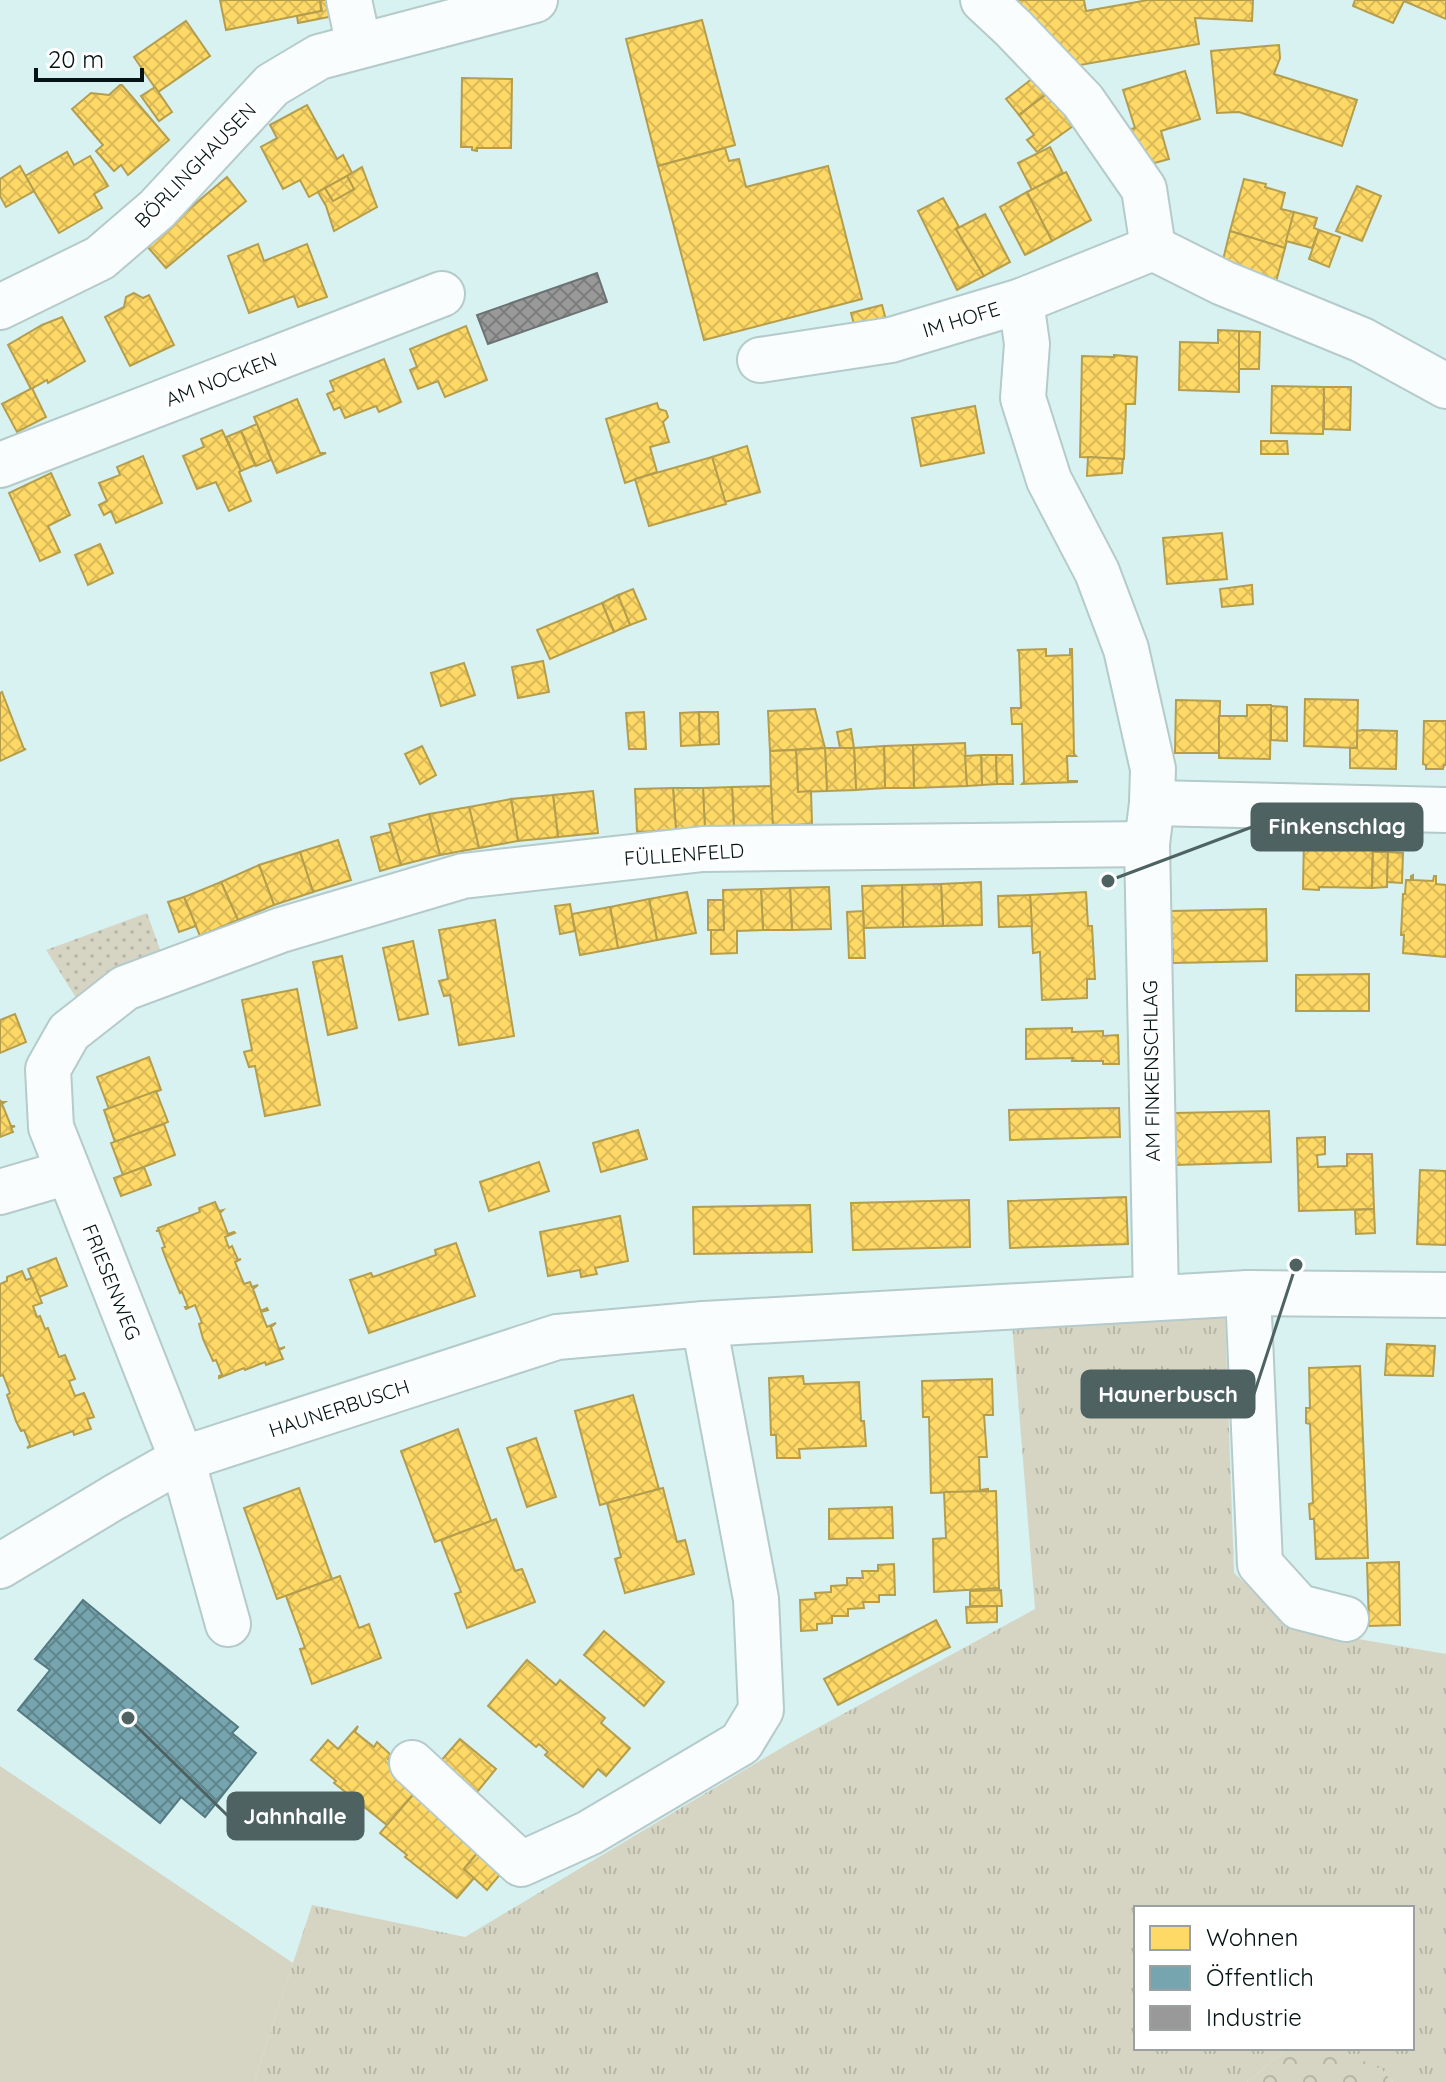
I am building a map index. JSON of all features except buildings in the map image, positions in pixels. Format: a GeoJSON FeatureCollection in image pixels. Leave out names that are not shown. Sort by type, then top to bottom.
{"type":"FeatureCollection","features":[{"type":"Feature","properties":{"kind":"street"},"geometry":{"type":"LineString","coordinates":[[349,0],[359,46]]}},
{"type":"Feature","properties":{"kind":"street","name":"BÖRLINGHAUSEN"},"geometry":{"type":"LineString","coordinates":[[0,307],[100,258],[157,209],[272,85],[319,57],[535,0]]}},
{"type":"Feature","properties":{"kind":"street"},"geometry":{"type":"LineString","coordinates":[[983,0],[1083,101],[1144,189],[1153,248],[1223,283],[1362,340],[1446,386]]}},
{"type":"Feature","properties":{"kind":"street","name":"IM HOFE"},"geometry":{"type":"LineString","coordinates":[[760,360],[891,340],[1021,301],[1153,248]]}},
{"type":"Feature","properties":{"kind":"street","name":"AM NOCKEN"},"geometry":{"type":"LineString","coordinates":[[0,465],[442,294]]}},
{"type":"Feature","properties":{"kind":"street","name":"AM FINKENSCHLAG"},"geometry":{"type":"LineString","coordinates":[[1021,301],[1027,344],[1023,398],[1049,480],[1097,572],[1126,649],[1153,769],[1150,824],[1156,1298]]}},
{"type":"Feature","properties":{"kind":"street","name":"FÜLLENFELD"},"geometry":{"type":"LineString","coordinates":[[68,1172],[51,1127],[48,1069],[69,1032],[125,988],[296,925],[463,876],[703,849],[1446,810]]}},
{"type":"Feature","properties":{"kind":"street"},"geometry":{"type":"LineString","coordinates":[[0,1192],[68,1172]]}},
{"type":"Feature","properties":{"kind":"street","name":"FRIESENWEG"},"geometry":{"type":"LineString","coordinates":[[68,1172],[182,1459],[228,1624]]}},
{"type":"Feature","properties":{"kind":"street"},"geometry":{"type":"LineString","coordinates":[[1248,1293],[1260,1564],[1299,1607],[1346,1619]]}},
{"type":"Feature","properties":{"kind":"street","name":"HAUNERBUSCH"},"geometry":{"type":"LineString","coordinates":[[0,1566],[182,1459],[557,1337],[704,1324],[1248,1293],[1446,1295]]}},
{"type":"Feature","properties":{"kind":"street"},"geometry":{"type":"LineString","coordinates":[[412,1763],[521,1864],[589,1833],[741,1743],[761,1710],[756,1599],[704,1324]]}},
{"type":"Feature","properties":{"kind":"green space"},"geometry":{"type":"Polygon","coordinates":[[[147,913],[161,952],[78,1001],[46,950],[147,913]]]}},
{"type":"Feature","properties":{"kind":"green space"},"geometry":{"type":"Polygon","coordinates":[[[1225,1313],[1234,1573],[1294,1628],[1446,1654],[1446,2082],[1393,2082],[1381,2069],[1292,2050],[1414,2050],[1414,1906],[1134,1906],[1134,2050],[1286,2050],[1247,2082],[254,2082],[312,1905],[465,1937],[788,1744],[1035,1609],[1012,1324],[1225,1313]]]}},
{"type":"Feature","properties":{"kind":"green space"},"geometry":{"type":"Polygon","coordinates":[[[0,1766],[293,1963],[254,2082],[0,2082],[0,1766]]]}},
{"type":"Feature","properties":{"kind":"green space"},"geometry":{"type":"Polygon","coordinates":[[[1286,2050],[1340,2050],[1381,2069],[1393,2082],[1247,2082],[1286,2050]]]}},
{"type":"Feature","properties":{"kind":"place","name":"Finkenschlag"},"geometry":{"type":"Point","coordinates":[1108,881]}},
{"type":"Feature","properties":{"kind":"place","name":"Haunerbusch"},"geometry":{"type":"Point","coordinates":[1296,1265]}},
{"type":"Feature","properties":{"kind":"place","name":"Jahnhalle"},"geometry":{"type":"Point","coordinates":[128,1718]}}]}
